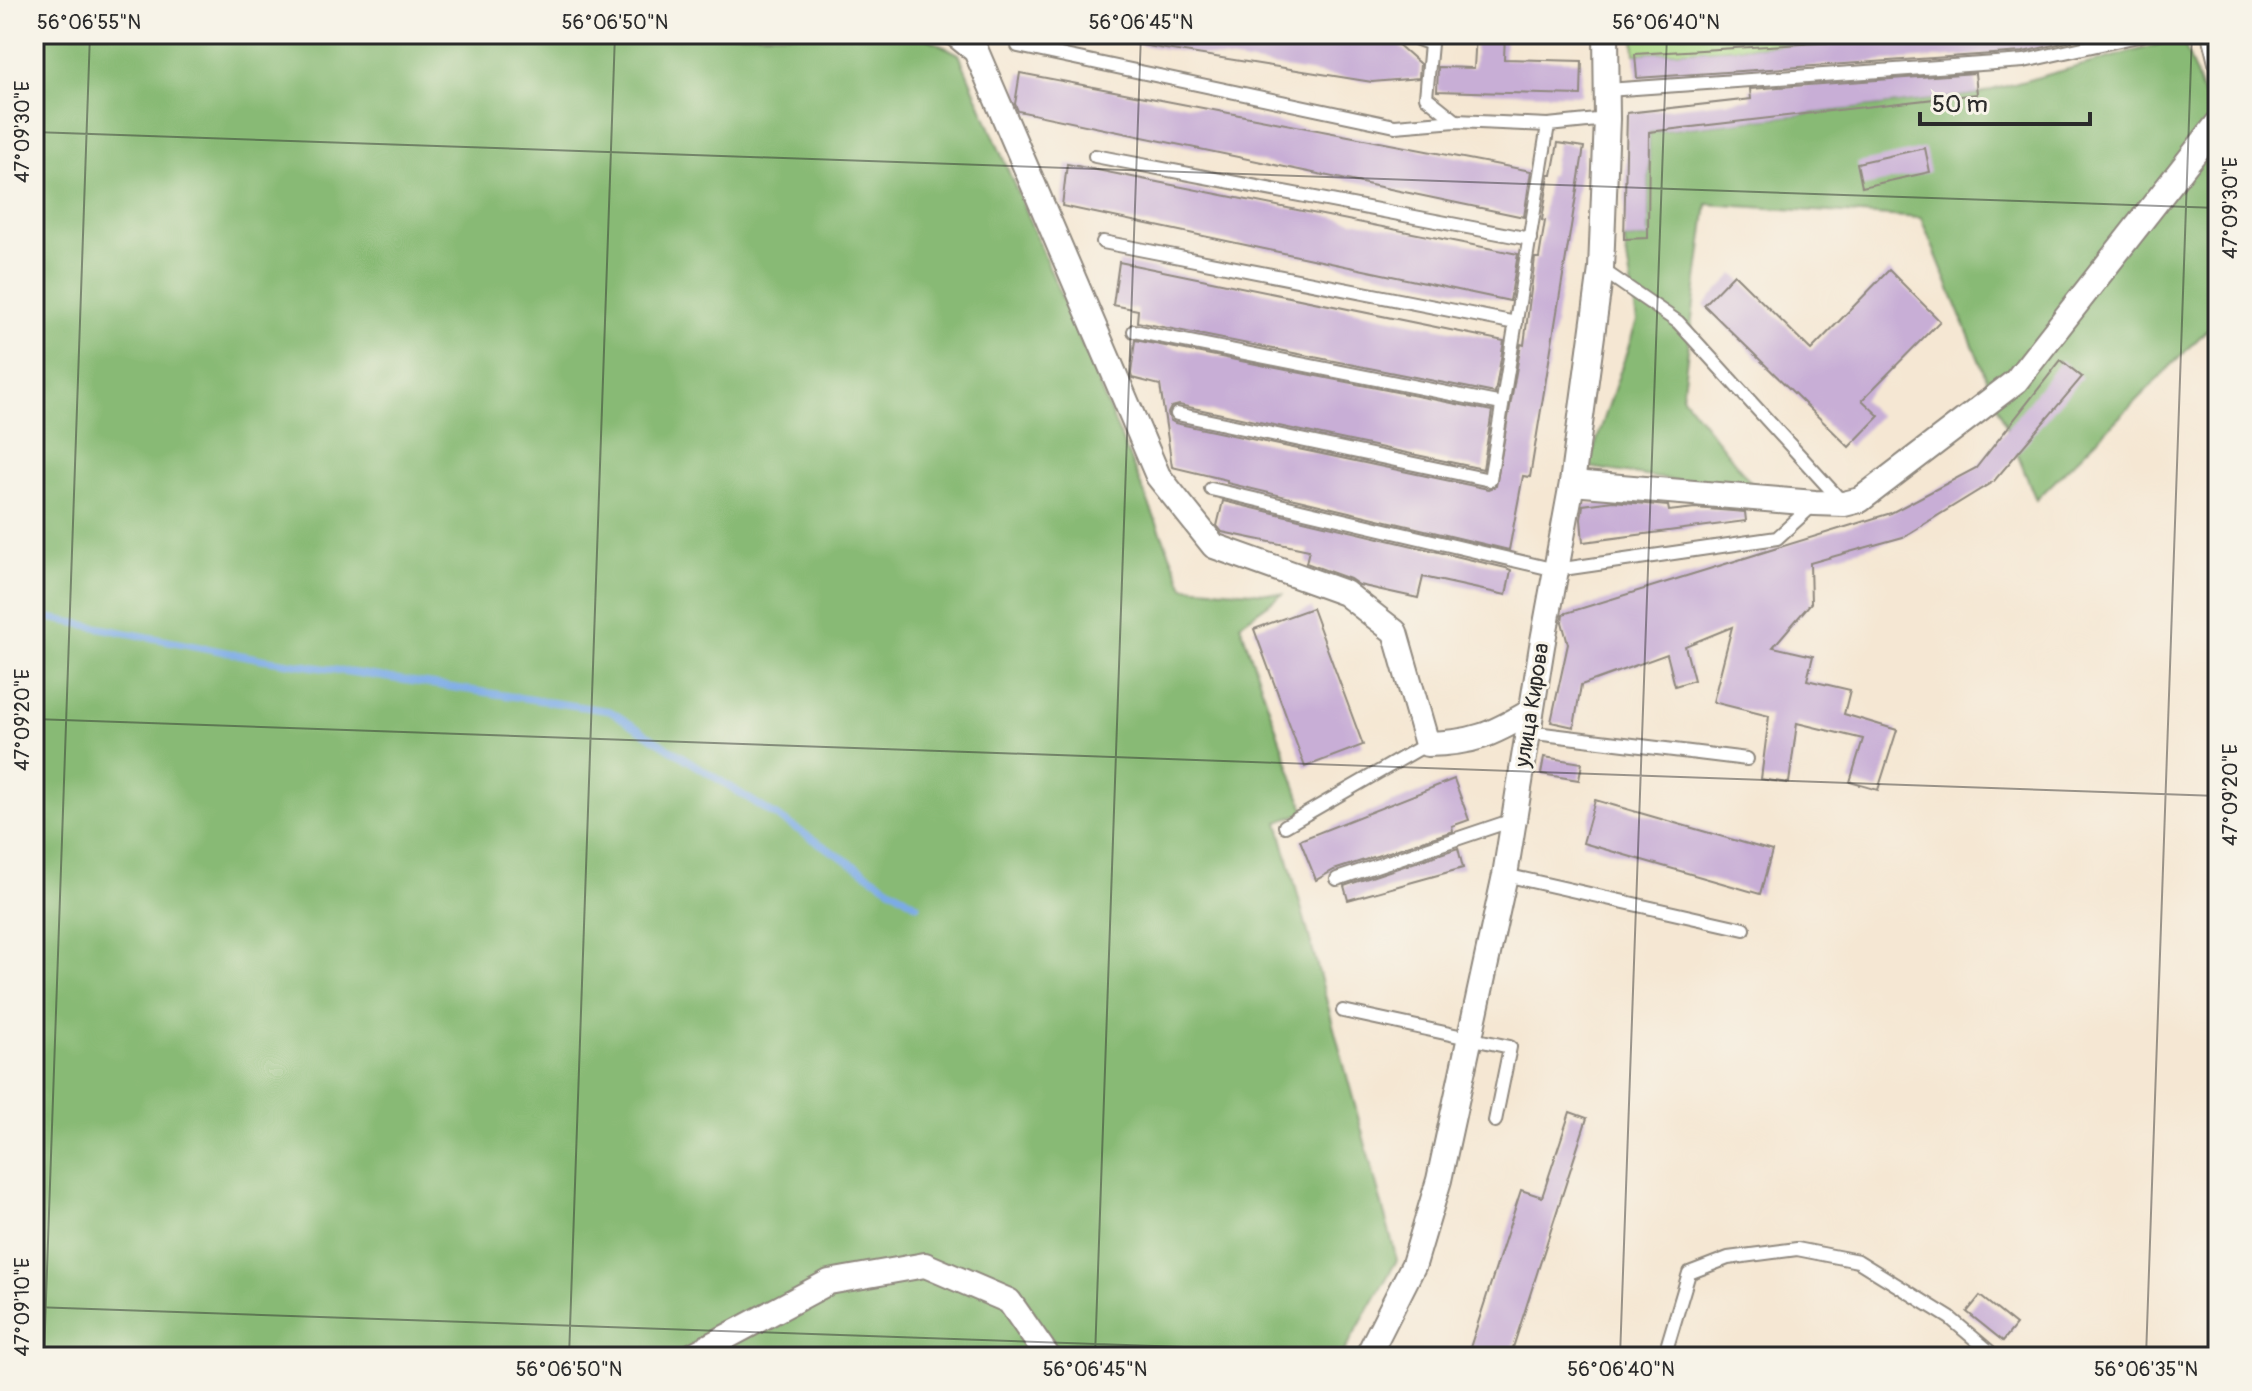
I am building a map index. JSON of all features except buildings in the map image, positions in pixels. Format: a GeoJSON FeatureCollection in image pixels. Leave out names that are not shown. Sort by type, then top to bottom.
{"type":"FeatureCollection","features":[{"type":"Feature","properties":{"kind":"street"},"geometry":{"type":"LineString","coordinates":[[955,34],[976,51],[1158,476],[1214,546],[1345,593],[1395,632],[1427,744],[1459,744],[1529,722]]}},
{"type":"Feature","properties":{"kind":"street","name":"улица Кирова"},"geometry":{"type":"LineString","coordinates":[[1367,1357],[1414,1264],[1439,1180],[1505,875],[1572,483],[1601,269],[1607,119],[1606,34]]}},
{"type":"Feature","properties":{"kind":"street"},"geometry":{"type":"LineString","coordinates":[[1572,483],[1815,503],[1844,504],[1860,500],[2016,381],[2218,123]]}},
{"type":"Feature","properties":{"kind":"street"},"geometry":{"type":"LineString","coordinates":[[689,1357],[829,1282],[925,1265],[1009,1301],[1048,1357]]}},
{"type":"Feature","properties":{"kind":"lane"},"geometry":{"type":"LineString","coordinates":[[1405,34],[1431,44],[1426,97],[1456,121]]}},
{"type":"Feature","properties":{"kind":"lane"},"geometry":{"type":"LineString","coordinates":[[1607,90],[2024,61],[2147,34]]}},
{"type":"Feature","properties":{"kind":"lane"},"geometry":{"type":"LineString","coordinates":[[2208,34],[2218,75]]}},
{"type":"Feature","properties":{"kind":"lane"},"geometry":{"type":"LineString","coordinates":[[1018,46],[1395,126],[1456,121],[1548,125],[1607,119]]}},
{"type":"Feature","properties":{"kind":"lane"},"geometry":{"type":"LineString","coordinates":[[1177,414],[1490,480],[1548,125]]}},
{"type":"Feature","properties":{"kind":"lane"},"geometry":{"type":"LineString","coordinates":[[1095,156],[1530,239]]}},
{"type":"Feature","properties":{"kind":"lane"},"geometry":{"type":"LineString","coordinates":[[1103,242],[1516,323]]}},
{"type":"Feature","properties":{"kind":"lane"},"geometry":{"type":"LineString","coordinates":[[1601,269],[1678,322],[1844,504]]}},
{"type":"Feature","properties":{"kind":"lane"},"geometry":{"type":"LineString","coordinates":[[1134,331],[1502,404]]}},
{"type":"Feature","properties":{"kind":"lane"},"geometry":{"type":"LineString","coordinates":[[1211,489],[1556,570],[1777,538],[1815,503]]}},
{"type":"Feature","properties":{"kind":"lane"},"geometry":{"type":"LineString","coordinates":[[1529,722],[1747,759]]}},
{"type":"Feature","properties":{"kind":"lane"},"geometry":{"type":"LineString","coordinates":[[1285,826],[1427,744]]}},
{"type":"Feature","properties":{"kind":"lane"},"geometry":{"type":"LineString","coordinates":[[1337,879],[1513,820]]}},
{"type":"Feature","properties":{"kind":"lane"},"geometry":{"type":"LineString","coordinates":[[1505,875],[1744,929]]}},
{"type":"Feature","properties":{"kind":"lane"},"geometry":{"type":"LineString","coordinates":[[1343,1011],[1510,1047],[1495,1121]]}},
{"type":"Feature","properties":{"kind":"lane"},"geometry":{"type":"LineString","coordinates":[[1664,1357],[1689,1273],[1728,1258],[1797,1249],[1858,1261],[1950,1318],[1996,1357]]}},
{"type":"Feature","properties":{"kind":"green space"},"geometry":{"type":"Polygon","coordinates":[[[34,34],[919,34],[959,54],[1184,587],[1282,594],[1240,624],[1305,812],[1278,822],[1397,1260],[1341,1357],[34,1357],[34,34]]]}},
{"type":"Feature","properties":{"kind":"green space"},"geometry":{"type":"Polygon","coordinates":[[[1634,34],[1971,34],[1635,54],[1634,34]]]}},
{"type":"Feature","properties":{"kind":"green space"},"geometry":{"type":"Polygon","coordinates":[[[2182,38],[2218,134],[2218,319],[2036,500],[1921,218],[1707,204],[1682,396],[1760,494],[1588,467],[1637,321],[1624,239],[1648,238],[1649,132],[1977,94],[2182,38]]]}},
{"type":"Feature","properties":{"kind":"waterway"},"geometry":{"type":"LineString","coordinates":[[34,618],[49,618],[262,659],[610,711],[917,905]]}}]}
